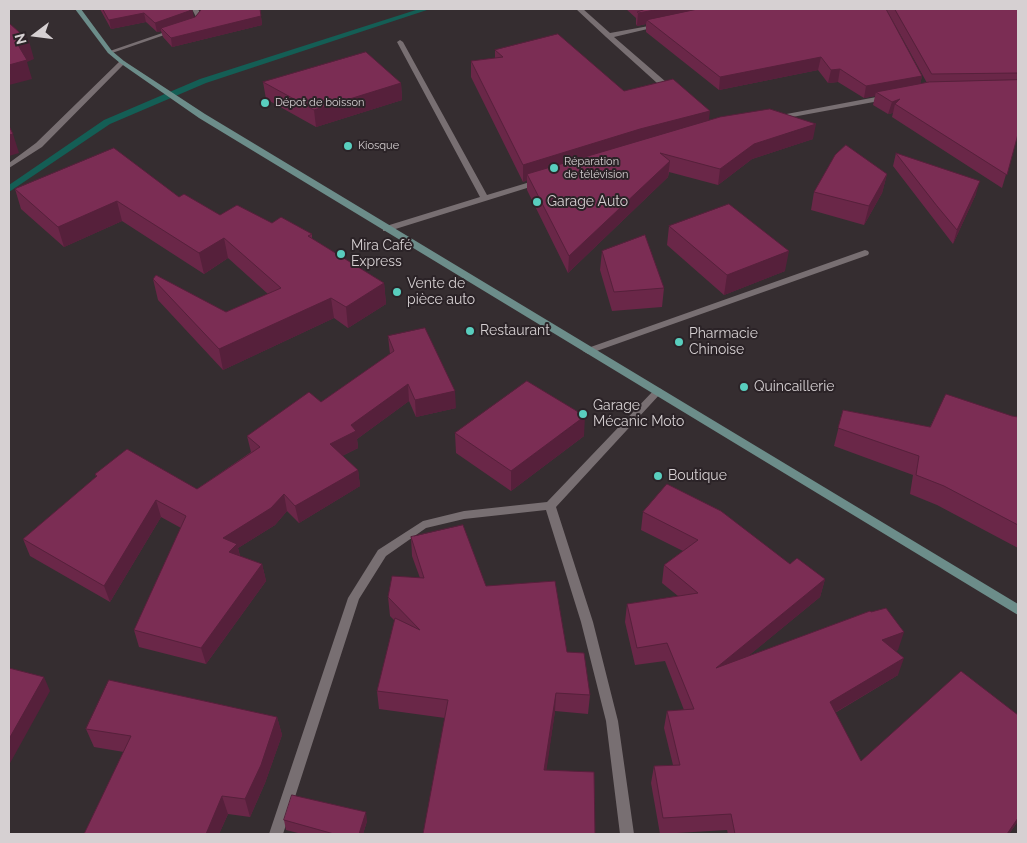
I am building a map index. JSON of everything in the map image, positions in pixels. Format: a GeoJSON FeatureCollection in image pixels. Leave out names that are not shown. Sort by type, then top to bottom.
{"type":"FeatureCollection","features":[{"type":"Feature","properties":{"kind":"street"},"geometry":{"type":"LineString","coordinates":[[78,9],[110,52],[202,116],[1018,610]]}},
{"type":"Feature","properties":{"kind":"street"},"geometry":{"type":"LineString","coordinates":[[110,52],[194,23],[200,17],[195,9]]}},
{"type":"Feature","properties":{"kind":"street"},"geometry":{"type":"LineString","coordinates":[[579,9],[680,98]]}},
{"type":"Feature","properties":{"kind":"street"},"geometry":{"type":"LineString","coordinates":[[608,36],[670,22]]}},
{"type":"Feature","properties":{"kind":"street"},"geometry":{"type":"LineString","coordinates":[[400,42],[485,199]]}},
{"type":"Feature","properties":{"kind":"street"},"geometry":{"type":"LineString","coordinates":[[9,166],[38,145],[122,62]]}},
{"type":"Feature","properties":{"kind":"street"},"geometry":{"type":"LineString","coordinates":[[764,120],[897,95]]}},
{"type":"Feature","properties":{"kind":"street"},"geometry":{"type":"LineString","coordinates":[[386,229],[553,177]]}},
{"type":"Feature","properties":{"kind":"street"},"geometry":{"type":"LineString","coordinates":[[588,351],[865,253]]}},
{"type":"Feature","properties":{"kind":"street"},"geometry":{"type":"LineString","coordinates":[[276,834],[354,598],[382,553],[423,525],[464,515],[509,508],[550,506],[658,391]]}},
{"type":"Feature","properties":{"kind":"street"},"geometry":{"type":"LineString","coordinates":[[550,506],[587,622],[612,721],[627,834]]}},
{"type":"Feature","properties":{"kind":"building"},"geometry":{"type":"Polygon","coordinates":[[[103,9],[191,9],[155,23],[144,13],[109,20],[103,9]]]}},
{"type":"Feature","properties":{"kind":"building"},"geometry":{"type":"Polygon","coordinates":[[[202,9],[260,9],[261,16],[171,38],[161,28],[195,17],[202,9]]]}},
{"type":"Feature","properties":{"kind":"building"},"geometry":{"type":"Polygon","coordinates":[[[641,9],[660,9],[637,12],[643,10],[641,9]]]}},
{"type":"Feature","properties":{"kind":"building"},"geometry":{"type":"Polygon","coordinates":[[[698,9],[886,9],[922,76],[866,86],[840,69],[831,70],[821,57],[720,77],[647,20],[698,9]]]}},
{"type":"Feature","properties":{"kind":"building"},"geometry":{"type":"Polygon","coordinates":[[[895,9],[1018,9],[1018,73],[932,74],[895,9]]]}},
{"type":"Feature","properties":{"kind":"building"},"geometry":{"type":"Polygon","coordinates":[[[9,23],[29,41],[18,45],[27,60],[9,65],[9,23]]]}},
{"type":"Feature","properties":{"kind":"building"},"geometry":{"type":"Polygon","coordinates":[[[558,34],[624,91],[673,79],[710,111],[640,129],[523,165],[471,61],[503,57],[495,50],[558,34]]]}},
{"type":"Feature","properties":{"kind":"building"},"geometry":{"type":"Polygon","coordinates":[[[366,52],[401,83],[314,110],[263,82],[366,52]]]}},
{"type":"Feature","properties":{"kind":"building"},"geometry":{"type":"Polygon","coordinates":[[[1018,80],[1018,134],[1007,175],[895,104],[900,99],[892,102],[876,92],[929,82],[1018,80]]]}},
{"type":"Feature","properties":{"kind":"building"},"geometry":{"type":"Polygon","coordinates":[[[770,109],[816,124],[754,144],[720,169],[660,153],[670,161],[569,256],[527,174],[720,117],[770,109]]]}},
{"type":"Feature","properties":{"kind":"building"},"geometry":{"type":"Polygon","coordinates":[[[9,126],[13,134],[9,135],[9,126]]]}},
{"type":"Feature","properties":{"kind":"building"},"geometry":{"type":"Polygon","coordinates":[[[846,145],[887,174],[869,206],[814,192],[835,155],[846,145]]]}},
{"type":"Feature","properties":{"kind":"building"},"geometry":{"type":"Polygon","coordinates":[[[114,148],[179,197],[184,194],[220,215],[237,205],[272,223],[281,217],[312,234],[308,236],[384,283],[346,307],[331,298],[219,349],[153,279],[156,275],[226,312],[281,288],[224,238],[199,253],[117,201],[58,227],[15,189],[114,148]]]}},
{"type":"Feature","properties":{"kind":"building"},"geometry":{"type":"Polygon","coordinates":[[[896,153],[980,181],[957,230],[937,206],[896,153]]]}},
{"type":"Feature","properties":{"kind":"building"},"geometry":{"type":"Polygon","coordinates":[[[729,204],[789,251],[727,275],[669,226],[729,204]]]}},
{"type":"Feature","properties":{"kind":"building"},"geometry":{"type":"Polygon","coordinates":[[[645,235],[664,288],[614,292],[602,251],[645,235]]]}},
{"type":"Feature","properties":{"kind":"building"},"geometry":{"type":"Polygon","coordinates":[[[425,328],[455,391],[415,400],[408,384],[351,425],[356,431],[330,444],[358,470],[295,506],[284,494],[271,508],[223,538],[237,544],[229,552],[262,564],[201,648],[134,630],[186,516],[156,500],[104,586],[23,539],[97,476],[95,474],[127,449],[197,489],[260,447],[247,436],[309,392],[321,402],[394,351],[388,336],[425,328]]]}},
{"type":"Feature","properties":{"kind":"building"},"geometry":{"type":"Polygon","coordinates":[[[527,381],[585,416],[511,471],[455,433],[527,381]]]}},
{"type":"Feature","properties":{"kind":"building"},"geometry":{"type":"Polygon","coordinates":[[[946,394],[1018,417],[1018,525],[944,486],[916,475],[919,456],[838,428],[843,410],[930,427],[946,394]]]}},
{"type":"Feature","properties":{"kind":"building"},"geometry":{"type":"Polygon","coordinates":[[[667,484],[721,511],[790,564],[797,558],[825,579],[716,668],[870,611],[886,608],[904,632],[882,640],[904,658],[830,702],[861,761],[961,671],[1018,715],[1018,818],[1007,834],[735,834],[731,814],[663,818],[654,766],[680,765],[667,711],[694,709],[667,643],[637,648],[627,604],[698,593],[664,565],[698,540],[643,512],[667,484]]]}},
{"type":"Feature","properties":{"kind":"building"},"geometry":{"type":"Polygon","coordinates":[[[463,525],[486,586],[555,581],[567,652],[584,653],[590,695],[556,693],[544,770],[594,772],[595,834],[423,834],[448,700],[377,691],[395,618],[420,630],[388,597],[392,576],[424,578],[411,537],[463,525]]]}},
{"type":"Feature","properties":{"kind":"building"},"geometry":{"type":"Polygon","coordinates":[[[9,668],[44,677],[9,739],[9,668]]]}},
{"type":"Feature","properties":{"kind":"building"},"geometry":{"type":"Polygon","coordinates":[[[109,680],[277,717],[261,765],[245,799],[222,796],[206,834],[84,834],[131,736],[86,729],[109,680]]]}},
{"type":"Feature","properties":{"kind":"building"},"geometry":{"type":"Polygon","coordinates":[[[292,795],[366,812],[359,834],[334,834],[284,820],[292,795]]]}},
{"type":"Feature","properties":{"kind":"waterway"},"geometry":{"type":"LineString","coordinates":[[9,189],[107,122],[203,81],[426,9]]}},
{"type":"Feature","properties":{"kind":"place","name":"Dépot de boisson"},"geometry":{"type":"Point","coordinates":[265,103]}},
{"type":"Feature","properties":{"kind":"place","name":"Kiosque"},"geometry":{"type":"Point","coordinates":[348,146]}},
{"type":"Feature","properties":{"kind":"place","name":"Réparation de télévision"},"geometry":{"type":"Point","coordinates":[554,168]}},
{"type":"Feature","properties":{"kind":"place","name":"Garage Auto"},"geometry":{"type":"Point","coordinates":[537,202]}},
{"type":"Feature","properties":{"kind":"place","name":"Mira Café Express"},"geometry":{"type":"Point","coordinates":[341,254]}},
{"type":"Feature","properties":{"kind":"place","name":"Vente de pièce auto"},"geometry":{"type":"Point","coordinates":[397,292]}},
{"type":"Feature","properties":{"kind":"place","name":"Restaurant"},"geometry":{"type":"Point","coordinates":[470,331]}},
{"type":"Feature","properties":{"kind":"place","name":"Pharmacie Chinoise"},"geometry":{"type":"Point","coordinates":[679,342]}},
{"type":"Feature","properties":{"kind":"place","name":"Quincaillerie"},"geometry":{"type":"Point","coordinates":[744,387]}},
{"type":"Feature","properties":{"kind":"place","name":"Garage Mécanic Moto"},"geometry":{"type":"Point","coordinates":[583,414]}},
{"type":"Feature","properties":{"kind":"place","name":"Boutique"},"geometry":{"type":"Point","coordinates":[658,476]}}]}
